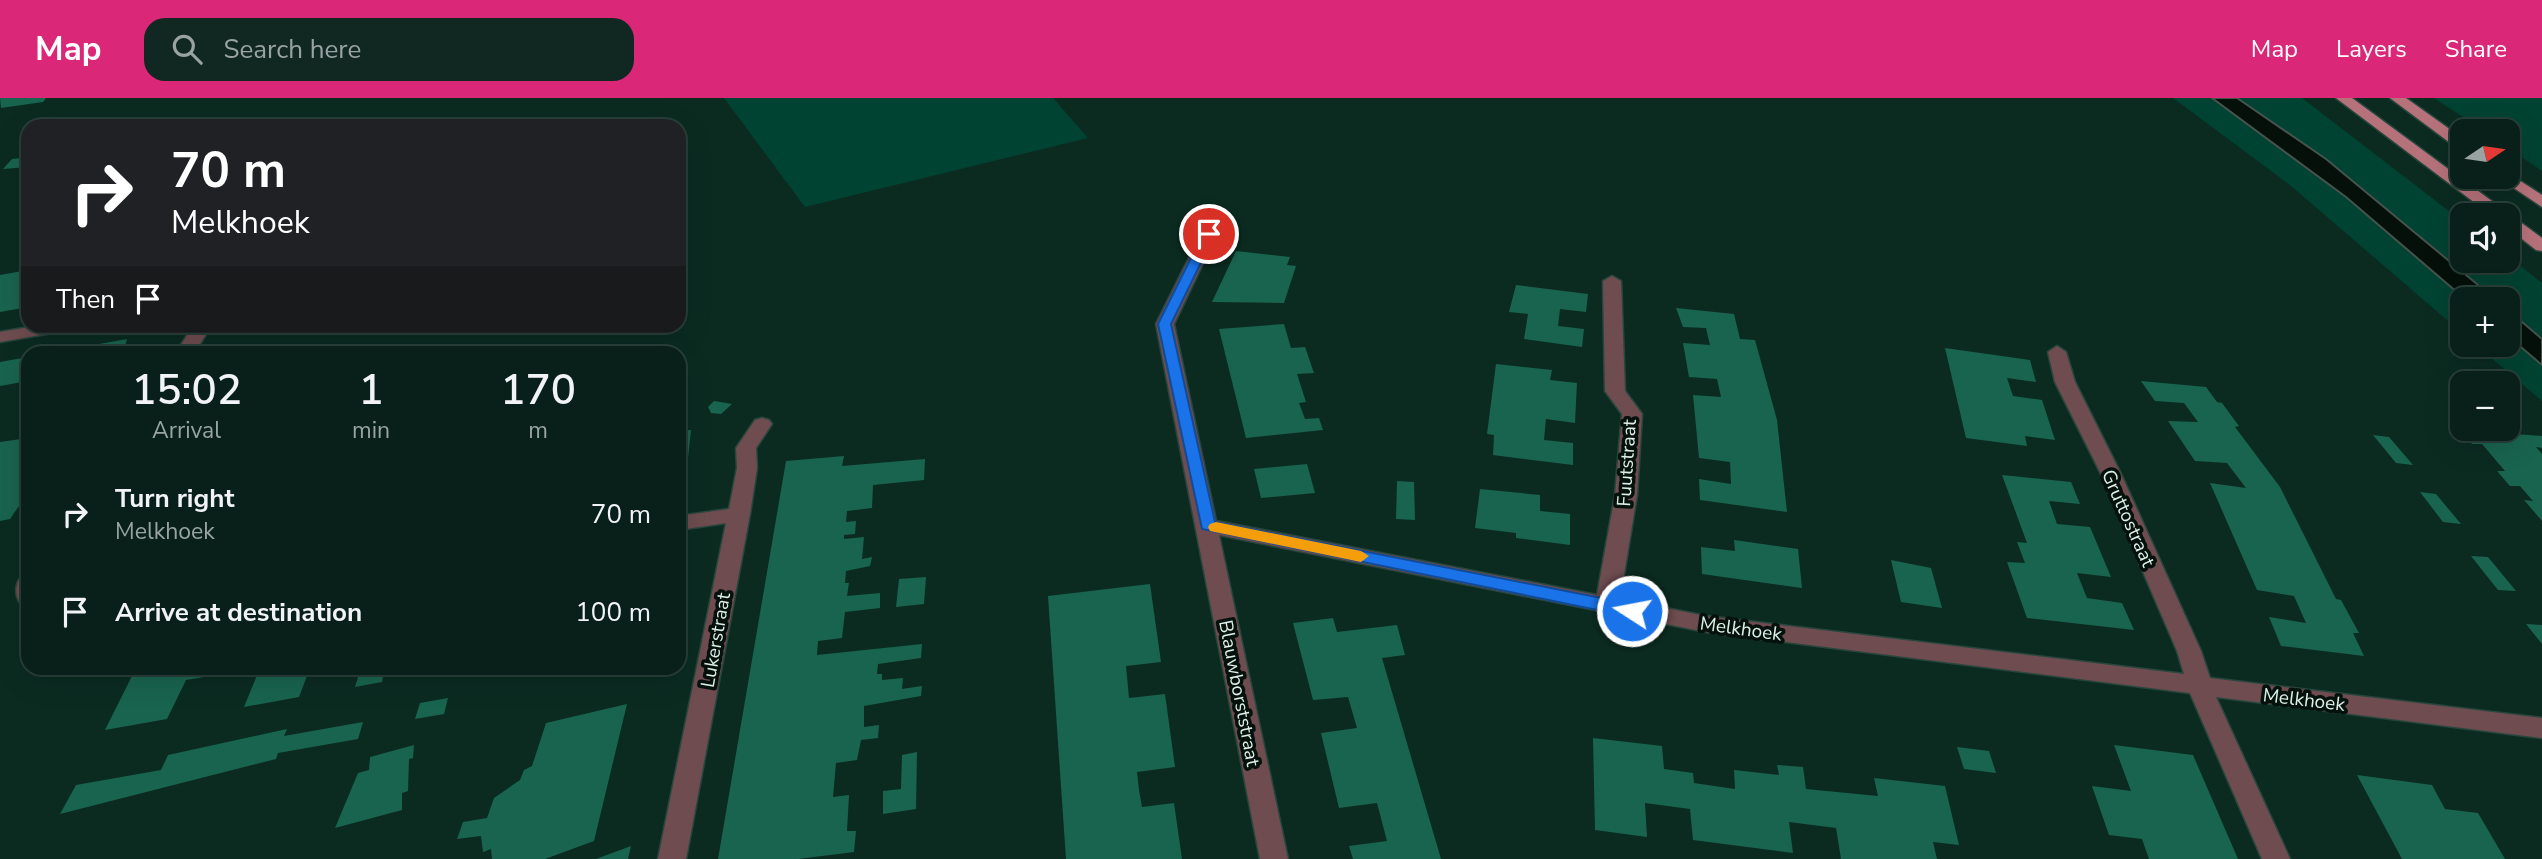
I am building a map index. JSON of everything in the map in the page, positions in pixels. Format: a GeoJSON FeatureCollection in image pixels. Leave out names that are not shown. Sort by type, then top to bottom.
{"type":"FeatureCollection","features":[{"type":"Feature","properties":{"kind":"main road"},"geometry":{"type":"LineString","coordinates":[[2343,98],[2485,203]]}},
{"type":"Feature","properties":{"kind":"main road"},"geometry":{"type":"LineString","coordinates":[[2397,98],[2450,136]]}},
{"type":"Feature","properties":{"kind":"main road"},"geometry":{"type":"LineString","coordinates":[[2520,186],[2542,202]]}},
{"type":"Feature","properties":{"kind":"main road"},"geometry":{"type":"LineString","coordinates":[[2520,229],[2542,246]]}},
{"type":"Feature","properties":{"kind":"street"},"geometry":{"type":"LineString","coordinates":[[1208,526],[1165,324],[1209,234]]}},
{"type":"Feature","properties":{"kind":"street","name":"Fuutstraat"},"geometry":{"type":"LineString","coordinates":[[1607,606],[1626,495],[1632,414],[1615,391],[1612,281]]}},
{"type":"Feature","properties":{"kind":"street"},"geometry":{"type":"LineString","coordinates":[[0,337],[23,333]]}},
{"type":"Feature","properties":{"kind":"street","name":"Gruttostraat"},"geometry":{"type":"LineString","coordinates":[[2057,352],[2065,382],[2110,474],[2189,651],[2207,708],[2276,859]]}},
{"type":"Feature","properties":{"kind":"street","name":"Lukerstraat"},"geometry":{"type":"LineString","coordinates":[[672,859],[739,514],[747,468],[746,448],[762,424]]}},
{"type":"Feature","properties":{"kind":"street"},"geometry":{"type":"LineString","coordinates":[[686,522],[739,514]]}},
{"type":"Feature","properties":{"kind":"street","name":"Melkhoek"},"geometry":{"type":"LineString","coordinates":[[1208,526],[1706,624],[2542,729]]}},
{"type":"Feature","properties":{"kind":"street","name":"Blauwborststraat"},"geometry":{"type":"LineString","coordinates":[[1208,526],[1274,859]]}},
{"type":"Feature","properties":{"kind":"green space"},"geometry":{"type":"Polygon","coordinates":[[[724,98],[1053,98],[1088,138],[805,207],[724,98]]]}},
{"type":"Feature","properties":{"kind":"green space"},"geometry":{"type":"Polygon","coordinates":[[[2173,98],[2212,98],[2346,197],[2451,287],[2450,323],[2290,185],[2173,98]]]}},
{"type":"Feature","properties":{"kind":"green space"},"geometry":{"type":"Polygon","coordinates":[[[2237,98],[2302,98],[2450,212],[2450,262],[2326,159],[2237,98]]]}},
{"type":"Feature","properties":{"kind":"green space"},"geometry":{"type":"Polygon","coordinates":[[[2434,98],[2542,98],[2542,171],[2520,156],[2520,119],[2466,119],[2434,98]]]}},
{"type":"Feature","properties":{"kind":"green space"},"geometry":{"type":"Polygon","coordinates":[[[2520,266],[2542,283],[2542,339],[2520,320],[2520,287],[2481,287],[2464,273],[2520,273],[2520,266]]]}},
{"type":"Feature","properties":{"kind":"green space"},"geometry":{"type":"Polygon","coordinates":[[[2520,346],[2542,365],[2542,401],[2520,382],[2520,371],[2507,371],[2490,357],[2520,357],[2520,346]]]}},
{"type":"Feature","properties":{"kind":"shaded area"},"geometry":{"type":"Polygon","coordinates":[[[2212,98],[2237,98],[2326,159],[2450,262],[2450,273],[2464,273],[2481,287],[2451,287],[2346,197],[2212,98]]]}},
{"type":"Feature","properties":{"kind":"shaded area"},"geometry":{"type":"Polygon","coordinates":[[[2520,320],[2542,339],[2542,365],[2520,346],[2520,320]]]}},
{"type":"Feature","properties":{"kind":"building"},"geometry":{"type":"Polygon","coordinates":[[[0,98],[46,98],[43,102],[1,108],[0,98]]]}},
{"type":"Feature","properties":{"kind":"building"},"geometry":{"type":"Polygon","coordinates":[[[21,158],[21,168],[3,169],[12,159],[21,158]]]}},
{"type":"Feature","properties":{"kind":"building"},"geometry":{"type":"Polygon","coordinates":[[[1236,251],[1290,257],[1287,265],[1296,266],[1284,303],[1212,302],[1236,251]]]}},
{"type":"Feature","properties":{"kind":"building"},"geometry":{"type":"Polygon","coordinates":[[[21,271],[21,308],[0,312],[0,275],[21,271]]]}},
{"type":"Feature","properties":{"kind":"building"},"geometry":{"type":"Polygon","coordinates":[[[1516,285],[1588,294],[1586,312],[1560,309],[1558,326],[1584,329],[1582,347],[1524,339],[1528,314],[1509,312],[1516,285]]]}},
{"type":"Feature","properties":{"kind":"building"},"geometry":{"type":"Polygon","coordinates":[[[1676,308],[1734,314],[1740,339],[1755,340],[1777,420],[1787,512],[1700,500],[1699,479],[1731,484],[1730,462],[1699,458],[1693,395],[1721,397],[1717,379],[1689,377],[1683,343],[1710,345],[1706,328],[1683,327],[1676,308]]]}},
{"type":"Feature","properties":{"kind":"building"},"geometry":{"type":"Polygon","coordinates":[[[1284,324],[1291,348],[1305,347],[1314,373],[1297,374],[1306,402],[1299,403],[1305,419],[1319,418],[1323,430],[1246,438],[1219,329],[1284,324]]]}},
{"type":"Feature","properties":{"kind":"building"},"geometry":{"type":"Polygon","coordinates":[[[127,339],[125,346],[88,346],[127,339]]]}},
{"type":"Feature","properties":{"kind":"building"},"geometry":{"type":"Polygon","coordinates":[[[1945,348],[2030,360],[2036,382],[2007,378],[2013,396],[2042,400],[2055,440],[2025,436],[2027,446],[1966,438],[1945,348]]]}},
{"type":"Feature","properties":{"kind":"building"},"geometry":{"type":"Polygon","coordinates":[[[21,358],[21,382],[0,386],[0,362],[21,358]]]}},
{"type":"Feature","properties":{"kind":"building"},"geometry":{"type":"Polygon","coordinates":[[[1496,364],[1552,370],[1550,380],[1577,383],[1575,423],[1546,419],[1544,440],[1573,443],[1573,465],[1493,455],[1494,435],[1487,434],[1496,364]]]}},
{"type":"Feature","properties":{"kind":"building"},"geometry":{"type":"Polygon","coordinates":[[[2141,381],[2206,387],[2217,402],[2222,403],[2239,426],[2235,427],[2280,487],[2336,599],[2341,600],[2359,633],[2353,633],[2364,656],[2281,646],[2269,617],[2306,623],[2294,596],[2257,590],[2210,483],[2246,488],[2227,463],[2195,461],[2168,421],[2198,422],[2184,403],[2155,401],[2141,381]]]}},
{"type":"Feature","properties":{"kind":"building"},"geometry":{"type":"Polygon","coordinates":[[[714,401],[732,404],[721,414],[711,413],[708,407],[714,401]]]}},
{"type":"Feature","properties":{"kind":"building"},"geometry":{"type":"Polygon","coordinates":[[[686,430],[691,430],[686,476],[686,430]]]}},
{"type":"Feature","properties":{"kind":"building"},"geometry":{"type":"Polygon","coordinates":[[[2520,434],[2542,436],[2542,448],[2536,447],[2542,454],[2542,521],[2524,500],[2533,501],[2520,486],[2510,486],[2497,471],[2505,471],[2482,444],[2472,444],[2469,441],[2520,441],[2520,434]]]}},
{"type":"Feature","properties":{"kind":"building"},"geometry":{"type":"Polygon","coordinates":[[[2373,435],[2389,437],[2413,465],[2396,463],[2373,435]]]}},
{"type":"Feature","properties":{"kind":"building"},"geometry":{"type":"Polygon","coordinates":[[[21,439],[21,503],[10,519],[0,521],[0,442],[21,439]]]}},
{"type":"Feature","properties":{"kind":"building"},"geometry":{"type":"Polygon","coordinates":[[[844,456],[842,466],[925,459],[924,480],[873,485],[872,508],[847,511],[846,522],[856,521],[855,534],[844,535],[844,539],[864,537],[862,559],[872,557],[870,566],[846,571],[845,583],[849,583],[847,596],[880,593],[880,608],[845,612],[842,638],[818,641],[817,655],[922,644],[921,658],[878,664],[877,674],[882,674],[882,680],[903,678],[902,689],[922,686],[921,696],[864,706],[864,727],[879,725],[878,738],[861,740],[857,760],[836,763],[833,797],[849,795],[847,831],[856,831],[854,852],[798,859],[718,859],[786,461],[844,456]]]}},
{"type":"Feature","properties":{"kind":"building"},"geometry":{"type":"Polygon","coordinates":[[[1307,464],[1315,493],[1261,498],[1254,469],[1307,464]]]}},
{"type":"Feature","properties":{"kind":"building"},"geometry":{"type":"Polygon","coordinates":[[[2002,475],[2071,482],[2080,504],[2049,501],[2057,524],[2090,527],[2111,577],[2077,573],[2087,598],[2122,603],[2134,630],[2027,618],[2007,562],[2025,563],[2017,542],[2027,543],[2002,475]]]}},
{"type":"Feature","properties":{"kind":"building"},"geometry":{"type":"Polygon","coordinates":[[[1397,481],[1414,482],[1415,520],[1396,519],[1397,481]]]}},
{"type":"Feature","properties":{"kind":"building"},"geometry":{"type":"Polygon","coordinates":[[[1480,489],[1540,495],[1540,511],[1570,514],[1570,545],[1516,538],[1516,533],[1475,528],[1480,489]]]}},
{"type":"Feature","properties":{"kind":"building"},"geometry":{"type":"Polygon","coordinates":[[[2420,492],[2436,494],[2461,524],[2443,522],[2420,492]]]}},
{"type":"Feature","properties":{"kind":"building"},"geometry":{"type":"Polygon","coordinates":[[[1734,540],[1798,549],[1802,588],[1702,574],[1701,547],[1735,551],[1734,540]]]}},
{"type":"Feature","properties":{"kind":"building"},"geometry":{"type":"Polygon","coordinates":[[[2471,556],[2488,557],[2516,591],[2498,590],[2471,556]]]}},
{"type":"Feature","properties":{"kind":"building"},"geometry":{"type":"Polygon","coordinates":[[[1891,560],[1931,568],[1942,608],[1901,602],[1891,560]]]}},
{"type":"Feature","properties":{"kind":"building"},"geometry":{"type":"Polygon","coordinates":[[[926,577],[924,604],[896,607],[899,579],[926,577]]]}},
{"type":"Feature","properties":{"kind":"building"},"geometry":{"type":"Polygon","coordinates":[[[1150,584],[1161,662],[1126,666],[1129,698],[1165,694],[1175,767],[1137,772],[1139,790],[1142,807],[1174,803],[1182,859],[1066,859],[1048,596],[1150,584]]]}},
{"type":"Feature","properties":{"kind":"building"},"geometry":{"type":"Polygon","coordinates":[[[1333,618],[1337,632],[1397,625],[1405,655],[1382,658],[1441,859],[1353,859],[1349,846],[1387,841],[1377,803],[1339,808],[1321,733],[1357,728],[1348,697],[1313,700],[1293,623],[1333,618]]]}},
{"type":"Feature","properties":{"kind":"building"},"geometry":{"type":"Polygon","coordinates":[[[2526,624],[2542,625],[2542,644],[2526,624]]]}},
{"type":"Feature","properties":{"kind":"building"},"geometry":{"type":"Polygon","coordinates":[[[132,675],[205,675],[186,680],[167,719],[105,730],[132,675]]]}},
{"type":"Feature","properties":{"kind":"building"},"geometry":{"type":"Polygon","coordinates":[[[257,675],[307,675],[299,697],[244,707],[257,675]]]}},
{"type":"Feature","properties":{"kind":"building"},"geometry":{"type":"Polygon","coordinates":[[[359,675],[389,675],[383,676],[382,682],[355,687],[359,675]]]}},
{"type":"Feature","properties":{"kind":"building"},"geometry":{"type":"Polygon","coordinates":[[[448,698],[444,714],[415,719],[420,703],[448,698]]]}},
{"type":"Feature","properties":{"kind":"building"},"geometry":{"type":"Polygon","coordinates":[[[627,704],[594,841],[545,859],[492,859],[491,849],[483,852],[481,836],[457,839],[463,822],[487,818],[494,798],[520,780],[524,770],[532,766],[546,723],[627,704]]]}},
{"type":"Feature","properties":{"kind":"building"},"geometry":{"type":"Polygon","coordinates":[[[363,722],[358,739],[278,753],[276,759],[60,814],[76,785],[161,770],[168,755],[287,729],[284,736],[363,722]]]}},
{"type":"Feature","properties":{"kind":"building"},"geometry":{"type":"Polygon","coordinates":[[[1593,738],[1662,746],[1664,769],[1693,773],[1694,783],[1735,789],[1734,770],[1779,775],[1777,765],[1803,767],[1806,789],[1878,796],[1874,778],[1945,786],[1959,845],[1933,842],[1937,859],[1841,859],[1836,828],[1789,822],[1793,853],[1693,840],[1690,809],[1645,803],[1647,837],[1595,830],[1593,738]]]}},
{"type":"Feature","properties":{"kind":"building"},"geometry":{"type":"Polygon","coordinates":[[[414,745],[413,758],[409,759],[408,791],[402,793],[402,810],[335,828],[358,773],[369,770],[370,757],[414,745]]]}},
{"type":"Feature","properties":{"kind":"building"},"geometry":{"type":"Polygon","coordinates":[[[2114,745],[2193,755],[2238,859],[2149,859],[2142,839],[2109,835],[2092,786],[2131,791],[2114,745]]]}},
{"type":"Feature","properties":{"kind":"building"},"geometry":{"type":"Polygon","coordinates":[[[1957,747],[1989,751],[1996,773],[1964,769],[1957,747]]]}},
{"type":"Feature","properties":{"kind":"building"},"geometry":{"type":"Polygon","coordinates":[[[917,752],[916,809],[883,814],[883,791],[901,789],[902,755],[917,752]]]}},
{"type":"Feature","properties":{"kind":"building"},"geometry":{"type":"Polygon","coordinates":[[[2357,775],[2432,785],[2445,809],[2478,813],[2505,859],[2402,859],[2357,775]]]}},
{"type":"Feature","properties":{"kind":"building"},"geometry":{"type":"Polygon","coordinates":[[[631,846],[628,859],[596,859],[631,846]]]}},
{"type":"Feature","properties":{"kind":"slow traffic"},"geometry":{"type":"LineString","coordinates":[[1216,527],[1361,556]]}},
{"type":"Feature","properties":{"kind":"route"},"geometry":{"type":"LineString","coordinates":[[1209,234],[1165,324],[1208,526],[1632,611]]}}]}
